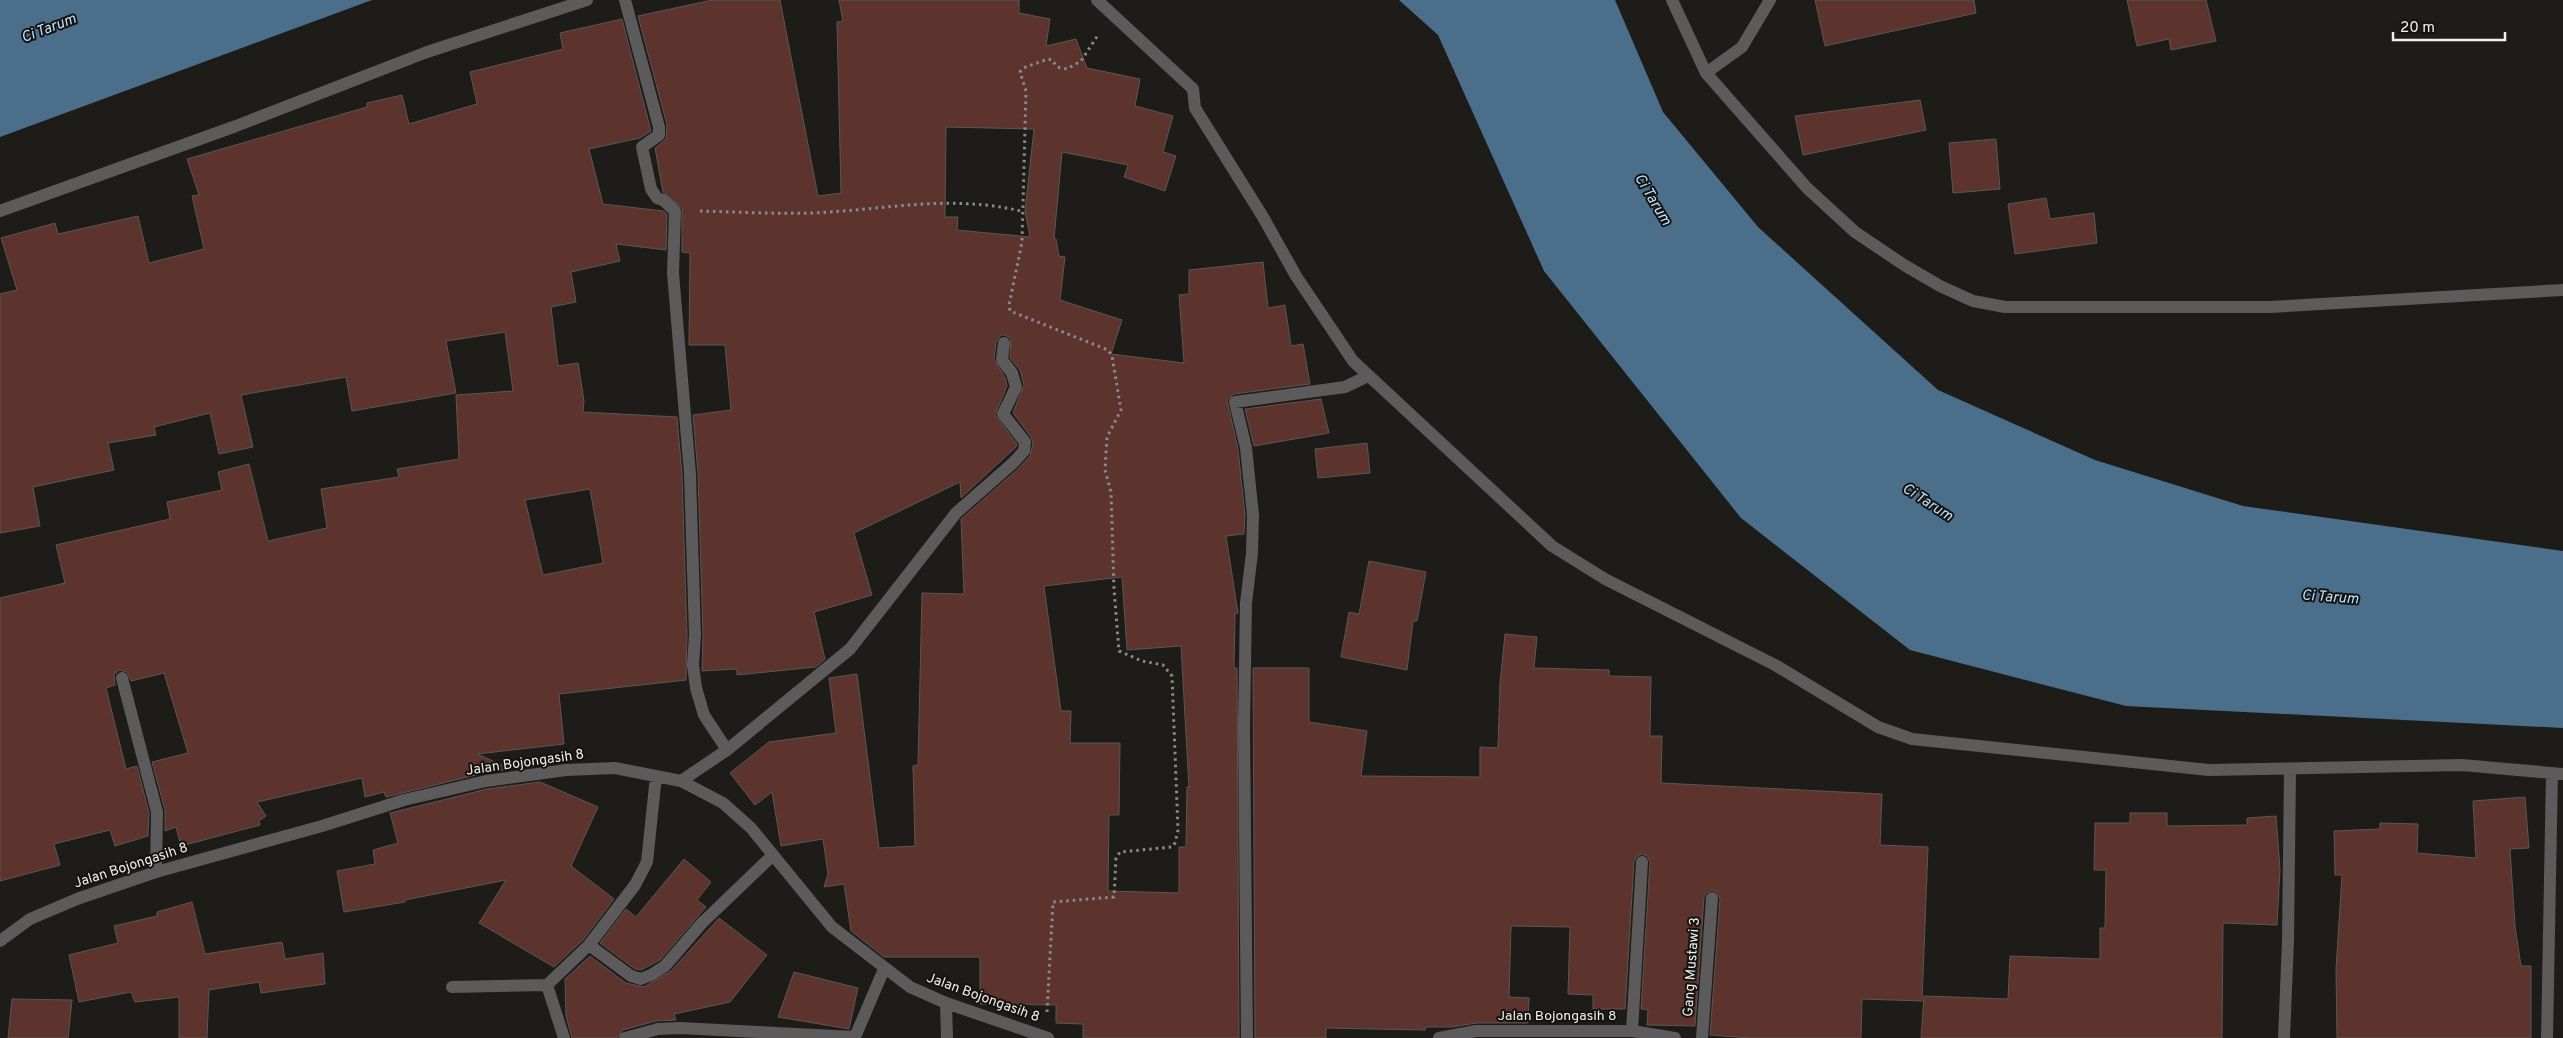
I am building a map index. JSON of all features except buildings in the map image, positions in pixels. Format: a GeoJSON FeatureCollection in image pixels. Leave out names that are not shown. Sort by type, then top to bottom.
{"type":"FeatureCollection","features":[{"type":"Feature","properties":{"kind":"street"},"geometry":{"type":"LineString","coordinates":[[0,211],[236,126],[427,52],[586,0]]}},
{"type":"Feature","properties":{"kind":"street"},"geometry":{"type":"LineString","coordinates":[[625,0],[659,127],[659,135],[642,147],[651,190],[657,198],[663,200],[675,211],[673,273],[690,474],[695,635],[693,665],[696,688],[704,714],[726,750]]}},
{"type":"Feature","properties":{"kind":"street"},"geometry":{"type":"LineString","coordinates":[[1097,0],[1193,89],[1195,108],[1296,276],[1353,361],[1368,376],[1552,546],[1606,580],[1775,665],[1878,727],[1912,739],[2209,770],[2462,765],[2557,773],[2547,1038]]}},
{"type":"Feature","properties":{"kind":"street"},"geometry":{"type":"LineString","coordinates":[[1672,0],[1706,73],[1807,188],[1855,232],[1940,286],[1973,301],[2005,306],[2270,307],[2563,290]]}},
{"type":"Feature","properties":{"kind":"street"},"geometry":{"type":"LineString","coordinates":[[1706,73],[1742,47],[1770,0]]}},
{"type":"Feature","properties":{"kind":"street"},"geometry":{"type":"LineString","coordinates":[[681,781],[726,750],[850,649],[956,513],[1014,463],[1024,451],[1025,442],[1003,414],[1016,387],[1016,381],[1002,360],[1004,343]]}},
{"type":"Feature","properties":{"kind":"street"},"geometry":{"type":"LineString","coordinates":[[1247,1038],[1244,727],[1246,603],[1252,553],[1253,515],[1246,448],[1235,402],[1345,387],[1368,376]]}},
{"type":"Feature","properties":{"kind":"street"},"geometry":{"type":"LineString","coordinates":[[122,678],[157,812],[156,872]]}},
{"type":"Feature","properties":{"kind":"street","name":"Jalan Bojongasih 8"},"geometry":{"type":"LineString","coordinates":[[0,941],[30,919],[77,899],[156,872],[322,826],[404,800],[486,781],[566,770],[605,768],[681,781],[723,803],[752,828],[772,856],[832,927],[884,969],[910,987],[946,1003],[1046,1038]]}},
{"type":"Feature","properties":{"kind":"street"},"geometry":{"type":"LineString","coordinates":[[2284,1038],[2288,941],[2290,769]]}},
{"type":"Feature","properties":{"kind":"street"},"geometry":{"type":"LineString","coordinates":[[452,987],[547,985],[589,945],[635,885],[647,862],[656,776]]}},
{"type":"Feature","properties":{"kind":"street"},"geometry":{"type":"LineString","coordinates":[[589,945],[631,976],[641,979],[651,975],[665,966],[702,923],[772,856]]}},
{"type":"Feature","properties":{"kind":"street"},"geometry":{"type":"LineString","coordinates":[[1632,1031],[1642,862]]}},
{"type":"Feature","properties":{"kind":"street","name":"Gang Mustawi 3"},"geometry":{"type":"LineString","coordinates":[[1702,1038],[1712,898]]}},
{"type":"Feature","properties":{"kind":"street"},"geometry":{"type":"LineString","coordinates":[[625,1038],[658,1030],[680,1028],[855,1037],[884,969]]}},
{"type":"Feature","properties":{"kind":"street"},"geometry":{"type":"LineString","coordinates":[[547,985],[564,1038]]}},
{"type":"Feature","properties":{"kind":"street"},"geometry":{"type":"LineString","coordinates":[[946,1003],[947,1038]]}},
{"type":"Feature","properties":{"kind":"street","name":"Jalan Bojongasih 8"},"geometry":{"type":"LineString","coordinates":[[1439,1038],[1476,1031],[1632,1031],[1675,1038]]}},
{"type":"Feature","properties":{"kind":"path"},"geometry":{"type":"LineString","coordinates":[[1046,1038],[1050,990],[1053,902],[1114,897],[1116,858],[1120,852],[1172,847],[1178,830],[1172,676],[1162,665],[1142,661],[1119,651],[1114,589],[1111,492],[1105,470],[1107,437],[1121,410],[1112,356],[1108,350],[1010,311],[1011,290],[1021,252],[1021,211],[1026,141],[1026,91],[1020,72],[1023,68],[1048,59],[1052,60],[1057,68],[1062,70],[1081,61],[1113,13]]}},
{"type":"Feature","properties":{"kind":"path"},"geometry":{"type":"LineString","coordinates":[[675,211],[812,212],[912,203],[954,203],[1021,211]]}},
{"type":"Feature","properties":{"kind":"water","name":"Ci Tarum"},"geometry":{"type":"Polygon","coordinates":[[[0,0],[372,0],[0,137],[0,0]]]}},
{"type":"Feature","properties":{"kind":"water","name":"Ci Tarum"},"geometry":{"type":"Polygon","coordinates":[[[1399,0],[1615,0],[1663,112],[1758,227],[1938,390],[2095,460],[2243,506],[2563,551],[2563,728],[2126,706],[1910,650],[1741,518],[1544,271],[1438,35],[1399,0]]]}}]}
